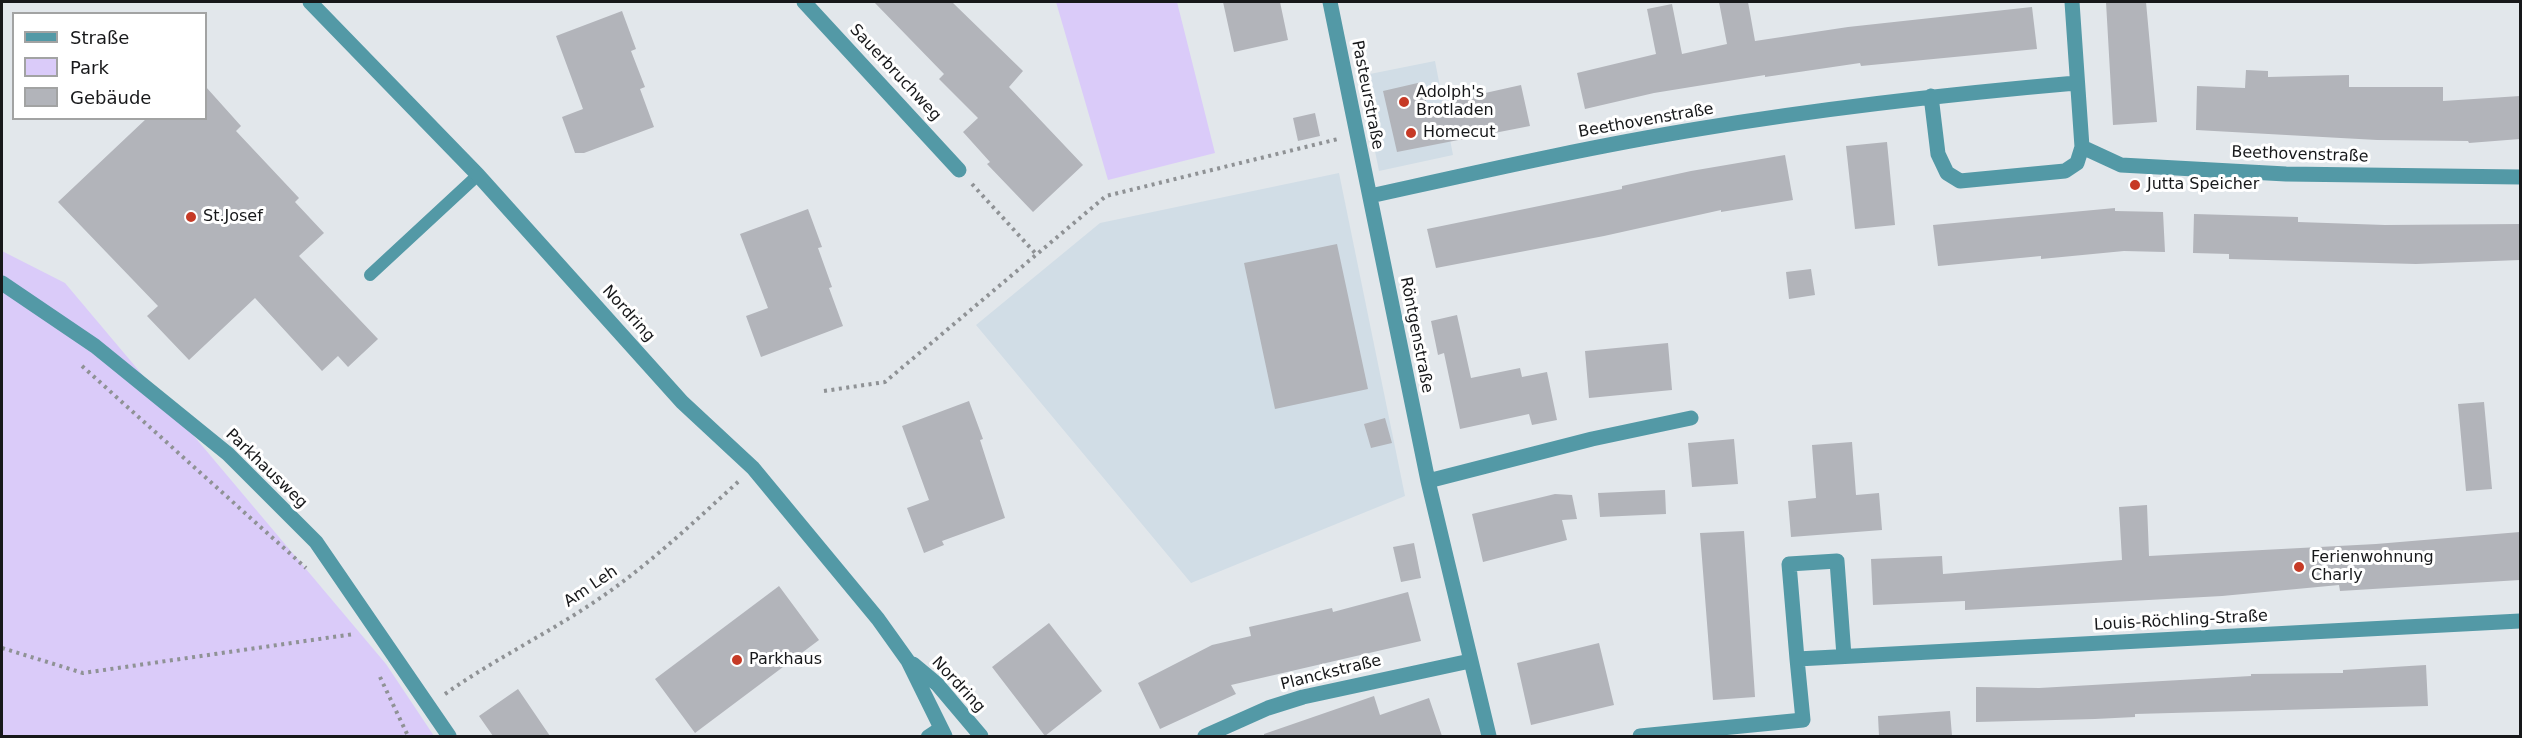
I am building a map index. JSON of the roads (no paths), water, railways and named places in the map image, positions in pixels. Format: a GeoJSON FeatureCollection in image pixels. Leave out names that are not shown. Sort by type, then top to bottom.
{"type":"FeatureCollection","features":[{"type":"Feature","properties":{"kind":"street","name":"Nordring"},"geometry":{"type":"LineString","coordinates":[[310,2],[478,175],[682,402],[753,468],[849,581],[908,661],[937,734]]}},
{"type":"Feature","properties":{"kind":"street","name":"Sauerbruchweg"},"geometry":{"type":"LineString","coordinates":[[804,2],[958,170]]}},
{"type":"Feature","properties":{"kind":"street","name":"Pasteurstraße"},"geometry":{"type":"LineString","coordinates":[[1330,2],[1370,196]]}},
{"type":"Feature","properties":{"kind":"street"},"geometry":{"type":"LineString","coordinates":[[1931,96],[1938,154],[1947,173],[1960,181],[2065,171],[2077,163],[2082,147],[2072,2]]}},
{"type":"Feature","properties":{"kind":"street","name":"Beethovenstraße"},"geometry":{"type":"LineString","coordinates":[[1370,196],[1610,145],[1700,129],[1931,96],[2076,82]]}},
{"type":"Feature","properties":{"kind":"street","name":"Beethovenstraße"},"geometry":{"type":"LineString","coordinates":[[2082,147],[2121,165],[2286,174],[2520,177]]}},
{"type":"Feature","properties":{"kind":"street","name":"Röntgenstraße"},"geometry":{"type":"LineString","coordinates":[[1370,196],[1428,481],[1489,736]]}},
{"type":"Feature","properties":{"kind":"street","name":"Parkhausweg"},"geometry":{"type":"LineString","coordinates":[[2,283],[95,346],[219,447],[316,542],[449,736]]}},
{"type":"Feature","properties":{"kind":"street"},"geometry":{"type":"LineString","coordinates":[[1428,481],[1592,439],[1691,418]]}},
{"type":"Feature","properties":{"kind":"street"},"geometry":{"type":"LineString","coordinates":[[1640,736],[1803,720],[1789,564],[1837,561],[1844,656]]}},
{"type":"Feature","properties":{"kind":"street","name":"Louis-Röchling-Straße"},"geometry":{"type":"LineString","coordinates":[[1797,658],[2520,621]]}},
{"type":"Feature","properties":{"kind":"street","name":"Nordring"},"geometry":{"type":"LineString","coordinates":[[908,661],[937,684],[981,736]]}},
{"type":"Feature","properties":{"kind":"street","name":"Planckstraße"},"geometry":{"type":"LineString","coordinates":[[1205,736],[1268,708],[1303,697],[1470,662]]}},
{"type":"Feature","properties":{"kind":"lane"},"geometry":{"type":"LineString","coordinates":[[370,275],[478,175]]}},
{"type":"Feature","properties":{"kind":"place","name":"Adolph's Brotladen"},"geometry":{"type":"Point","coordinates":[1404,102]}},
{"type":"Feature","properties":{"kind":"place","name":"Homecut"},"geometry":{"type":"Point","coordinates":[1411,133]}},
{"type":"Feature","properties":{"kind":"place","name":"Jutta Speicher"},"geometry":{"type":"Point","coordinates":[2135,185]}},
{"type":"Feature","properties":{"kind":"place","name":"St.Josef"},"geometry":{"type":"Point","coordinates":[191,217]}},
{"type":"Feature","properties":{"kind":"place","name":"Ferienwohnung Charly"},"geometry":{"type":"Point","coordinates":[2299,567]}},
{"type":"Feature","properties":{"kind":"place","name":"Parkhaus"},"geometry":{"type":"Point","coordinates":[737,660]}}]}
